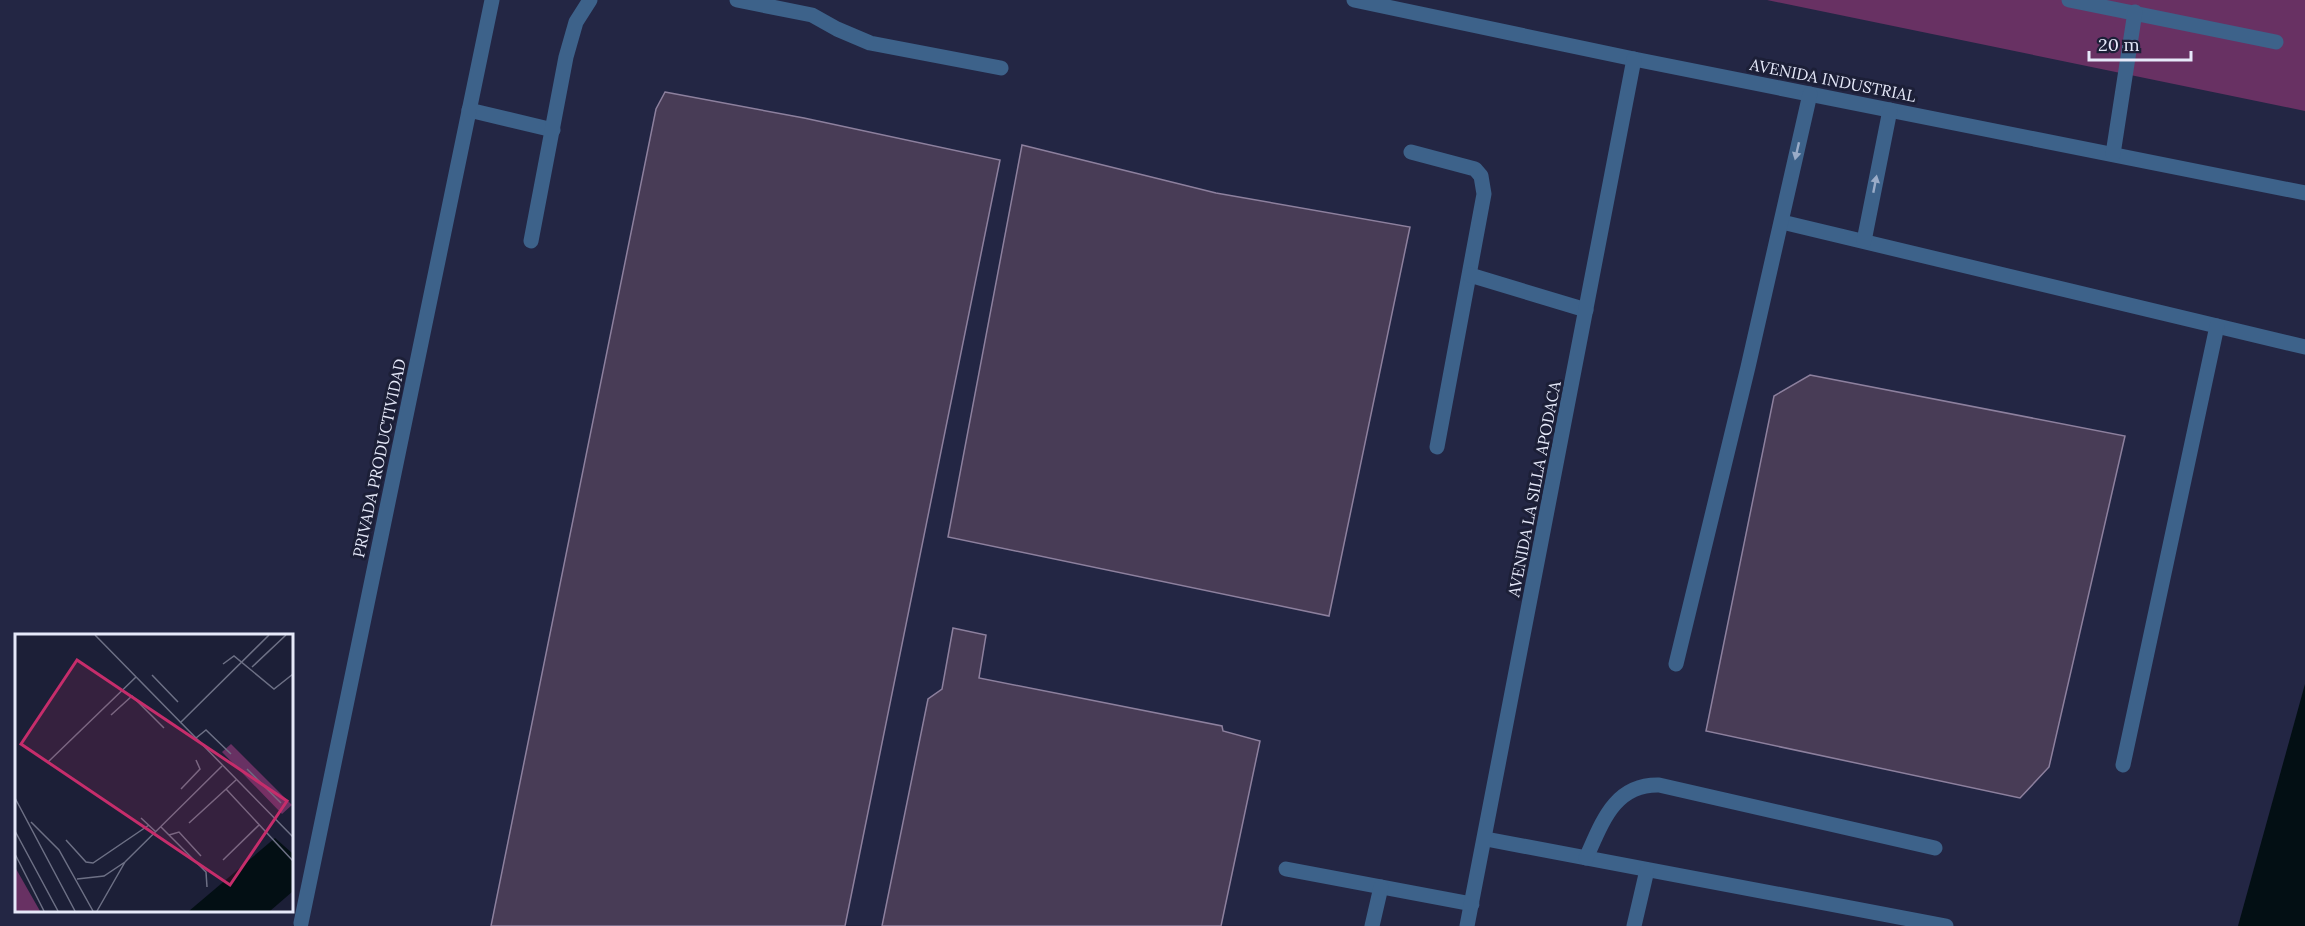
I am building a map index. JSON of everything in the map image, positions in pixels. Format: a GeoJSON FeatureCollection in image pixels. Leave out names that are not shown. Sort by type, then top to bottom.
{"type":"FeatureCollection","features":[{"type":"Feature","properties":{"kind":"street","name":"PRIVADA PRODUCTIVIDAD"},"geometry":{"type":"LineString","coordinates":[[301,923],[492,0]]}},
{"type":"Feature","properties":{"kind":"street"},"geometry":{"type":"LineString","coordinates":[[531,241],[566,57],[576,22],[590,0]]}},
{"type":"Feature","properties":{"kind":"street"},"geometry":{"type":"LineString","coordinates":[[737,0],[775,3],[812,15],[870,43],[1001,68]]}},
{"type":"Feature","properties":{"kind":"street","name":"AVENIDA INDUSTRIAL"},"geometry":{"type":"LineString","coordinates":[[1354,0],[1634,59],[2305,193]]}},
{"type":"Feature","properties":{"kind":"street"},"geometry":{"type":"LineString","coordinates":[[2068,0],[2276,42]]}},
{"type":"Feature","properties":{"kind":"street"},"geometry":{"type":"LineString","coordinates":[[2113,154],[2135,12]]}},
{"type":"Feature","properties":{"kind":"street","name":"AVENIDA LA SILLA APODACA"},"geometry":{"type":"LineString","coordinates":[[1467,926],[1486,839],[1634,59]]}},
{"type":"Feature","properties":{"kind":"street"},"geometry":{"type":"LineString","coordinates":[[1676,664],[1782,222],[1810,94]]}},
{"type":"Feature","properties":{"kind":"street"},"geometry":{"type":"LineString","coordinates":[[469,110],[553,130]]}},
{"type":"Feature","properties":{"kind":"street"},"geometry":{"type":"LineString","coordinates":[[1864,241],[1890,110]]}},
{"type":"Feature","properties":{"kind":"street"},"geometry":{"type":"LineString","coordinates":[[1411,152],[1475,168],[1481,176],[1484,194],[1437,447]]}},
{"type":"Feature","properties":{"kind":"street"},"geometry":{"type":"LineString","coordinates":[[1782,222],[2305,347]]}},
{"type":"Feature","properties":{"kind":"street"},"geometry":{"type":"LineString","coordinates":[[1470,275],[1586,310]]}},
{"type":"Feature","properties":{"kind":"street"},"geometry":{"type":"LineString","coordinates":[[2123,765],[2217,326]]}},
{"type":"Feature","properties":{"kind":"street"},"geometry":{"type":"LineString","coordinates":[[1586,858],[1604,819],[1626,792],[1645,785],[1659,785],[1935,848]]}},
{"type":"Feature","properties":{"kind":"street"},"geometry":{"type":"LineString","coordinates":[[1486,839],[1946,926]]}},
{"type":"Feature","properties":{"kind":"street"},"geometry":{"type":"LineString","coordinates":[[1286,869],[1472,904]]}},
{"type":"Feature","properties":{"kind":"street"},"geometry":{"type":"LineString","coordinates":[[1634,926],[1647,870]]}},
{"type":"Feature","properties":{"kind":"street"},"geometry":{"type":"LineString","coordinates":[[1372,926],[1381,887]]}},
{"type":"Feature","properties":{"kind":"shaded area"},"geometry":{"type":"Polygon","coordinates":[[[0,0],[2305,0],[2305,926],[0,926],[0,0]]]}},
{"type":"Feature","properties":{"kind":"shaded area"},"geometry":{"type":"Polygon","coordinates":[[[1767,0],[2305,0],[2305,111],[1767,0]]]}},
{"type":"Feature","properties":{"kind":"shaded area"},"geometry":{"type":"Polygon","coordinates":[[[2305,684],[2305,926],[2238,926],[2305,684]]]}},
{"type":"Feature","properties":{"kind":"building"},"geometry":{"type":"Polygon","coordinates":[[[665,92],[804,118],[1000,160],[845,926],[491,926],[656,109],[665,92]]]}},
{"type":"Feature","properties":{"kind":"building"},"geometry":{"type":"Polygon","coordinates":[[[1022,145],[1216,193],[1410,227],[1329,616],[948,537],[1022,145]]]}},
{"type":"Feature","properties":{"kind":"building"},"geometry":{"type":"Polygon","coordinates":[[[1810,375],[2125,436],[2049,767],[2020,798],[1706,731],[1774,396],[1810,375]]]}},
{"type":"Feature","properties":{"kind":"building"},"geometry":{"type":"Polygon","coordinates":[[[953,628],[986,635],[979,678],[1222,726],[1223,731],[1260,741],[1221,926],[882,926],[928,699],[942,689],[953,628]]]}}]}
